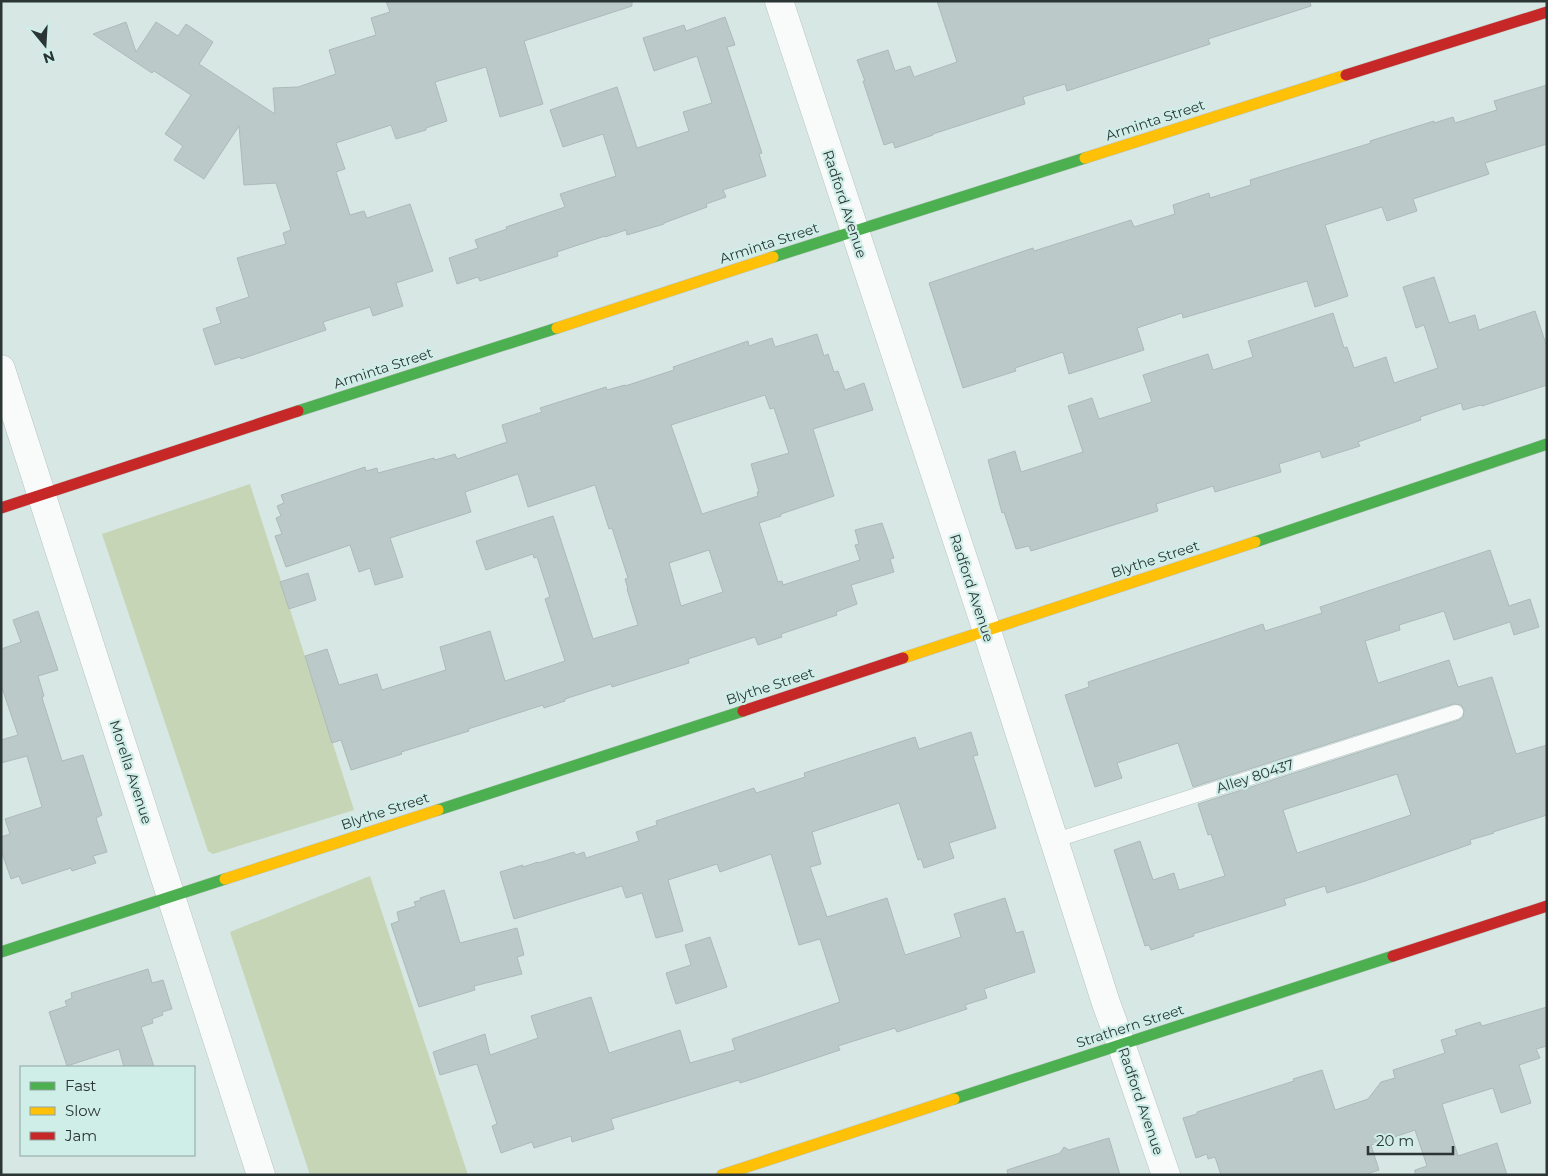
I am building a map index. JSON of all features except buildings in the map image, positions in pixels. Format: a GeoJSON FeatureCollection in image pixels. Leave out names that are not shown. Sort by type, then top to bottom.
{"type":"FeatureCollection","features":[{"type":"Feature","properties":{"kind":"street","name":"Radford Avenue"},"geometry":{"type":"LineString","coordinates":[[778,1],[987,631],[1106,1002],[1166,1175]]}},
{"type":"Feature","properties":{"kind":"street","name":"Arminta Street"},"geometry":{"type":"LineString","coordinates":[[1,508],[854,231],[1547,12]]}},
{"type":"Feature","properties":{"kind":"street","name":"Morella Avenue"},"geometry":{"type":"LineString","coordinates":[[1,369],[261,1175]]}},
{"type":"Feature","properties":{"kind":"street","name":"Blythe Street"},"geometry":{"type":"LineString","coordinates":[[1,952],[987,631],[1547,444]]}},
{"type":"Feature","properties":{"kind":"street","name":"Strathern Street"},"geometry":{"type":"LineString","coordinates":[[722,1175],[1547,906]]}},
{"type":"Feature","properties":{"kind":"lane","name":"Alley 80437"},"geometry":{"type":"LineString","coordinates":[[1053,841],[1456,712]]}},
{"type":"Feature","properties":{"kind":"green space"},"geometry":{"type":"Polygon","coordinates":[[[250,484],[354,810],[213,854],[208,851],[102,534],[250,484]]]}},
{"type":"Feature","properties":{"kind":"green space"},"geometry":{"type":"Polygon","coordinates":[[[370,876],[468,1175],[310,1175],[230,932],[370,876]]]}},
{"type":"Feature","properties":{"kind":"traffic: fast"},"geometry":{"type":"LineString","coordinates":[[773,257],[1085,158]]}},
{"type":"Feature","properties":{"kind":"traffic: fast"},"geometry":{"type":"LineString","coordinates":[[298,411],[557,328]]}},
{"type":"Feature","properties":{"kind":"traffic: fast"},"geometry":{"type":"LineString","coordinates":[[1255,542],[1547,444]]}},
{"type":"Feature","properties":{"kind":"traffic: fast"},"geometry":{"type":"LineString","coordinates":[[438,810],[743,711]]}},
{"type":"Feature","properties":{"kind":"traffic: fast"},"geometry":{"type":"LineString","coordinates":[[1,952],[225,879]]}},
{"type":"Feature","properties":{"kind":"traffic: fast"},"geometry":{"type":"LineString","coordinates":[[954,1099],[1393,956]]}},
{"type":"Feature","properties":{"kind":"traffic: slow"},"geometry":{"type":"LineString","coordinates":[[1085,158],[1346,75]]}},
{"type":"Feature","properties":{"kind":"traffic: slow"},"geometry":{"type":"LineString","coordinates":[[557,328],[773,257]]}},
{"type":"Feature","properties":{"kind":"traffic: slow"},"geometry":{"type":"LineString","coordinates":[[903,658],[1255,542]]}},
{"type":"Feature","properties":{"kind":"traffic: slow"},"geometry":{"type":"LineString","coordinates":[[225,879],[438,810]]}},
{"type":"Feature","properties":{"kind":"traffic: slow"},"geometry":{"type":"LineString","coordinates":[[722,1175],[954,1099]]}},
{"type":"Feature","properties":{"kind":"traffic: jam"},"geometry":{"type":"LineString","coordinates":[[1346,75],[1547,12]]}},
{"type":"Feature","properties":{"kind":"traffic: jam"},"geometry":{"type":"LineString","coordinates":[[1,508],[298,411]]}},
{"type":"Feature","properties":{"kind":"traffic: jam"},"geometry":{"type":"LineString","coordinates":[[743,711],[903,658]]}},
{"type":"Feature","properties":{"kind":"traffic: jam"},"geometry":{"type":"LineString","coordinates":[[1393,956],[1547,906]]}}]}
